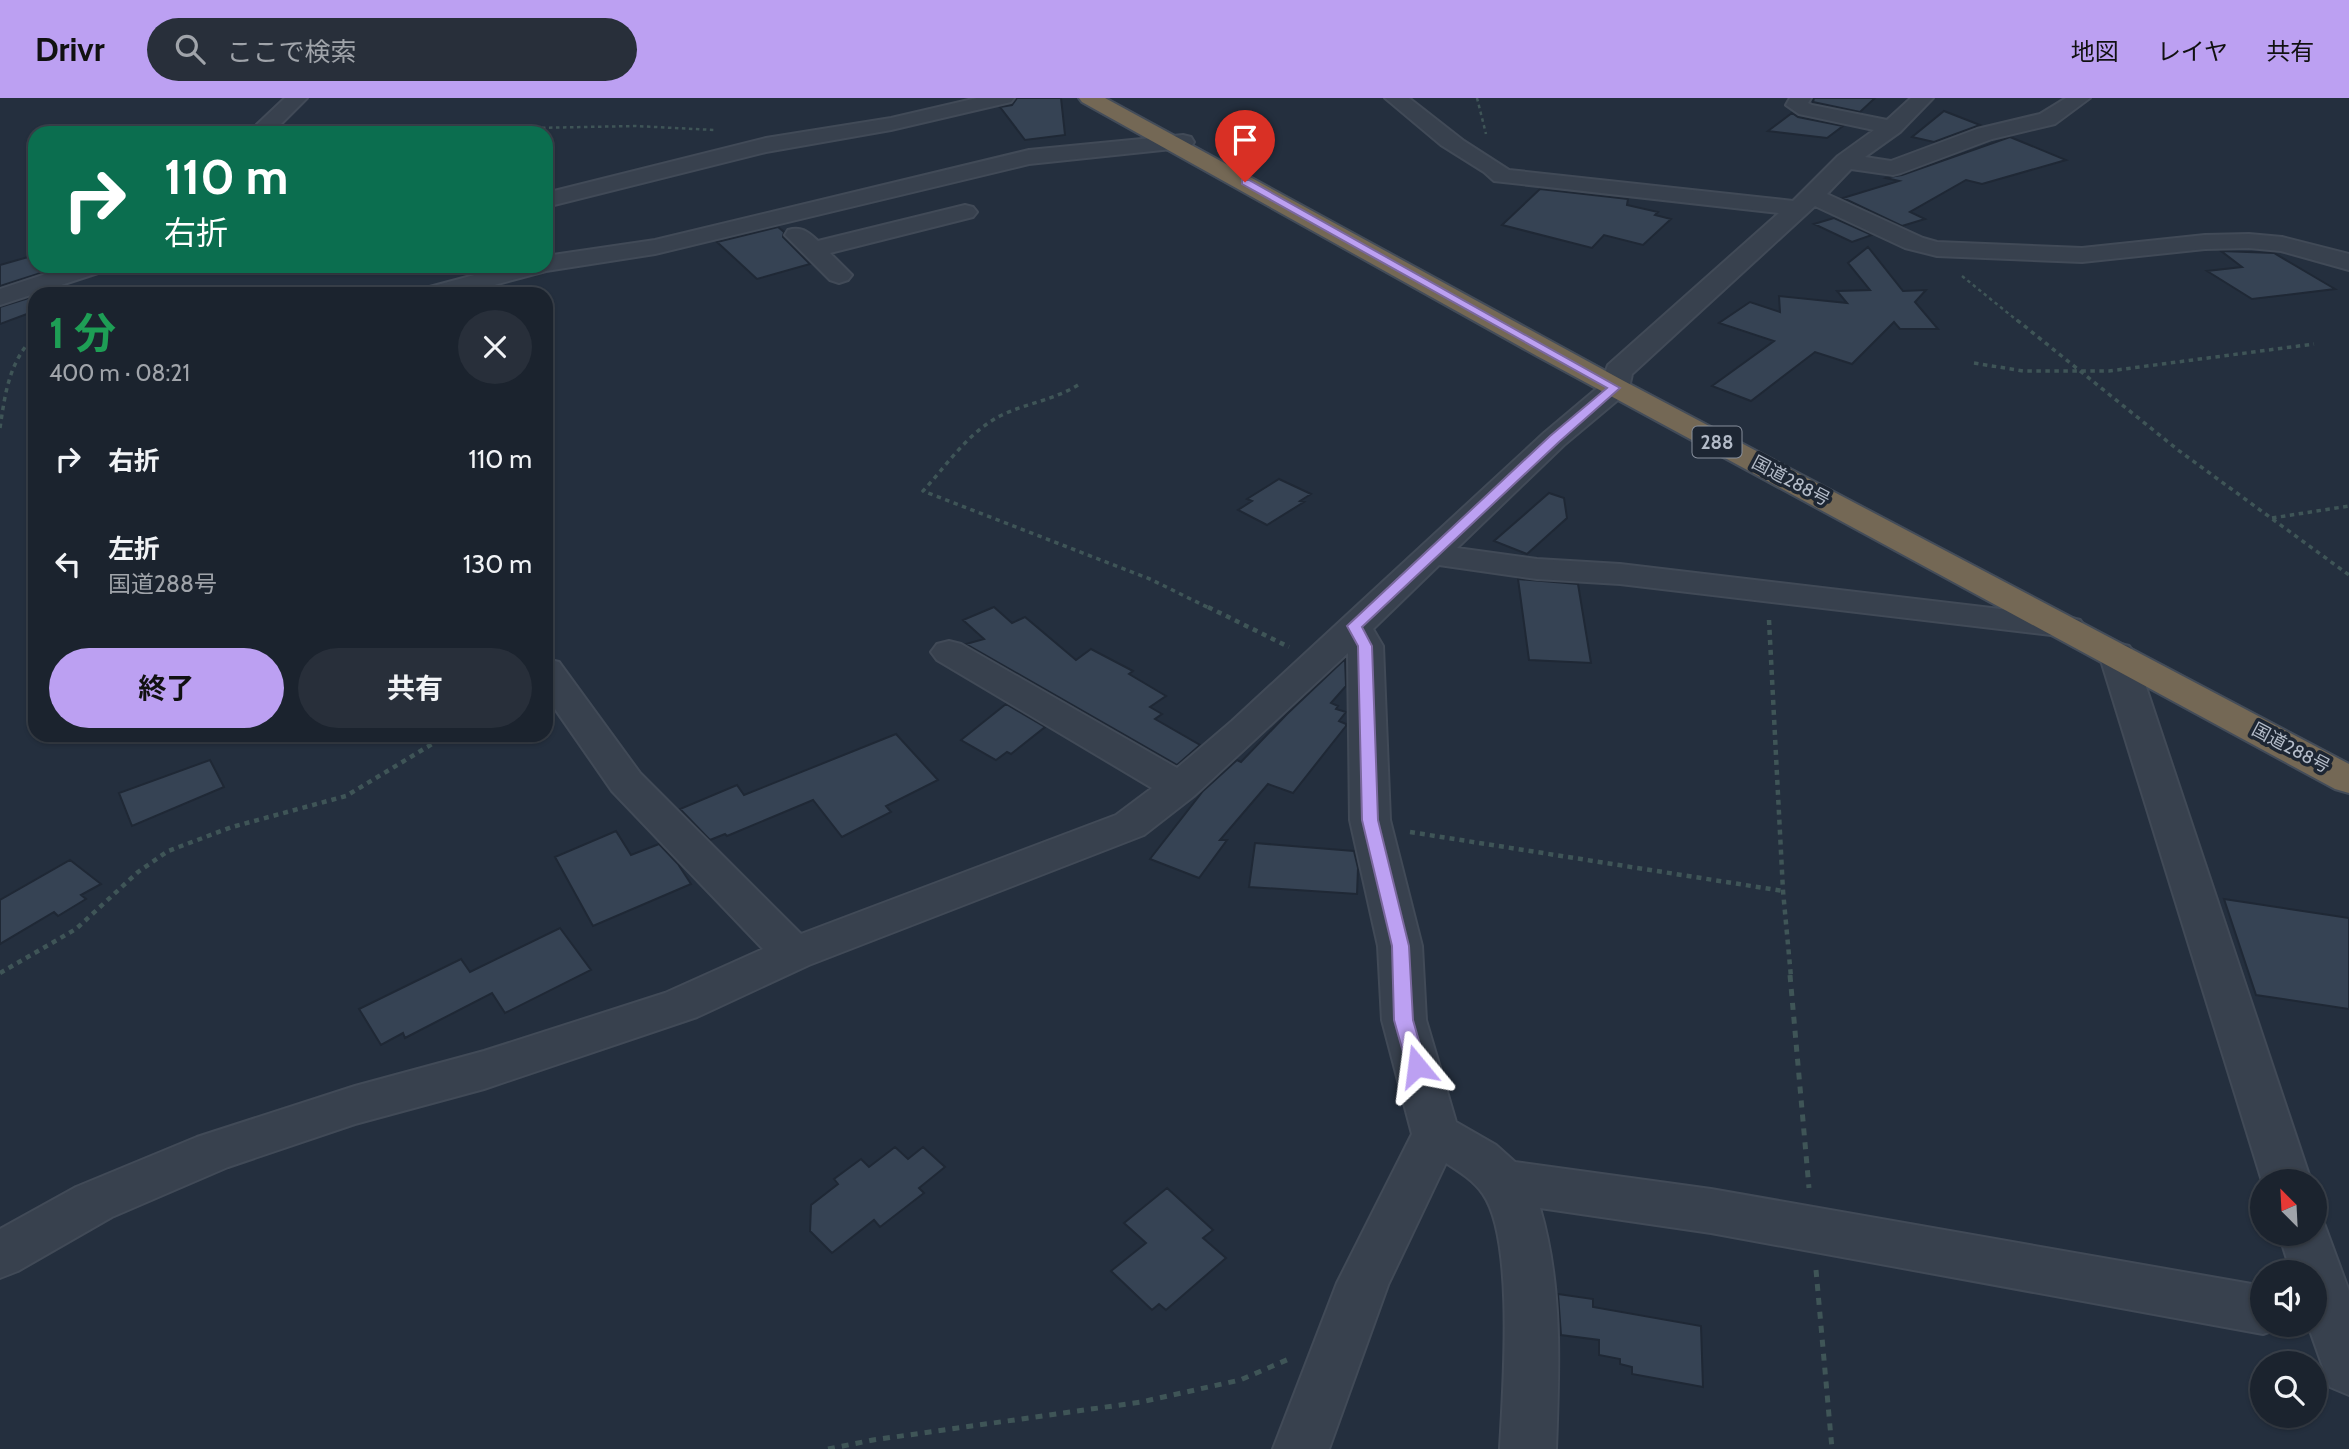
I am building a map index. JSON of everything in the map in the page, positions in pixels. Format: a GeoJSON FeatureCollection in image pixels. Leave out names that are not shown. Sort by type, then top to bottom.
{"type":"FeatureCollection","features":[{"type":"Feature","properties":{"kind":"highway","name":"国道288号"},"geometry":{"type":"LineString","coordinates":[[1089,98],[1178,143],[1616,379],[1897,540],[2068,627],[2349,780]]}},
{"type":"Feature","properties":{"kind":"highway","name":"国道288号"},"geometry":{"type":"LineString","coordinates":[[1102,98],[1178,143]]}},
{"type":"Feature","properties":{"kind":"highway","name":"国道288号"},"geometry":{"type":"LineString","coordinates":[[1616,379],[1742,442],[2137,650],[2349,765]]}},
{"type":"Feature","properties":{"kind":"street"},"geometry":{"type":"LineString","coordinates":[[267,126],[297,98]]}},
{"type":"Feature","properties":{"kind":"street"},"geometry":{"type":"LineString","coordinates":[[553,198],[766,145],[891,124],[1004,98]]}},
{"type":"Feature","properties":{"kind":"street"},"geometry":{"type":"LineString","coordinates":[[1395,98],[1458,148],[1496,168],[1502,176],[1805,202],[1937,249],[2082,254],[2205,242],[2249,241],[2282,244],[2349,262]]}},
{"type":"Feature","properties":{"kind":"street"},"geometry":{"type":"LineString","coordinates":[[1801,98],[1796,105],[1806,110],[1892,127]]}},
{"type":"Feature","properties":{"kind":"street"},"geometry":{"type":"LineString","coordinates":[[0,1255],[94,1202],[214,1151],[355,1105],[484,1070],[681,1005],[794,954],[1106,836],[1147,814],[1318,661],[1846,161],[1892,127],[1923,98]]}},
{"type":"Feature","properties":{"kind":"street"},"geometry":{"type":"LineString","coordinates":[[1846,161],[1893,168],[1984,134],[2046,120],[2080,98]]}},
{"type":"Feature","properties":{"kind":"street"},"geometry":{"type":"LineString","coordinates":[[553,257],[656,247],[1029,157],[1178,143]]}},
{"type":"Feature","properties":{"kind":"street"},"geometry":{"type":"LineString","coordinates":[[813,250],[965,212]]}},
{"type":"Feature","properties":{"kind":"street"},"geometry":{"type":"LineString","coordinates":[[778,216],[839,275]]}},
{"type":"Feature","properties":{"kind":"street"},"geometry":{"type":"LineString","coordinates":[[31,287],[74,273]]}},
{"type":"Feature","properties":{"kind":"street"},"geometry":{"type":"LineString","coordinates":[[86,287],[104,273]]}},
{"type":"Feature","properties":{"kind":"street"},"geometry":{"type":"LineString","coordinates":[[458,287],[510,273]]}},
{"type":"Feature","properties":{"kind":"street"},"geometry":{"type":"LineString","coordinates":[[0,297],[28,288]]}},
{"type":"Feature","properties":{"kind":"street"},"geometry":{"type":"LineString","coordinates":[[1431,554],[1537,569],[1620,574],[2068,627]]}},
{"type":"Feature","properties":{"kind":"street"},"geometry":{"type":"LineString","coordinates":[[1301,1449],[1363,1283],[1436,1134],[1404,1020],[1401,946],[1371,826],[1365,646],[1354,626]]}},
{"type":"Feature","properties":{"kind":"street"},"geometry":{"type":"LineString","coordinates":[[949,652],[1180,787]]}},
{"type":"Feature","properties":{"kind":"street"},"geometry":{"type":"LineString","coordinates":[[2117,654],[2283,1169]]}},
{"type":"Feature","properties":{"kind":"street"},"geometry":{"type":"LineString","coordinates":[[553,680],[626,782],[794,954]]}},
{"type":"Feature","properties":{"kind":"street"},"geometry":{"type":"LineString","coordinates":[[1436,1134],[1473,1154],[1502,1181],[1514,1206],[1528,1254],[1531,1396],[1528,1449]]}},
{"type":"Feature","properties":{"kind":"street"},"geometry":{"type":"LineString","coordinates":[[1502,1181],[1711,1210],[2250,1308]]}},
{"type":"Feature","properties":{"kind":"street"},"geometry":{"type":"LineString","coordinates":[[2308,1246],[2337,1334]]}},
{"type":"Feature","properties":{"kind":"path"},"geometry":{"type":"LineString","coordinates":[[365,126],[420,126]]}},
{"type":"Feature","properties":{"kind":"path"},"geometry":{"type":"LineString","coordinates":[[553,128],[600,126],[725,132]]}},
{"type":"Feature","properties":{"kind":"path"},"geometry":{"type":"LineString","coordinates":[[1937,249],[1936,253],[1989,300],[2178,450],[2349,575]]}},
{"type":"Feature","properties":{"kind":"path"},"geometry":{"type":"LineString","coordinates":[[1974,363],[2023,371],[2122,369],[2314,344]]}},
{"type":"Feature","properties":{"kind":"path"},"geometry":{"type":"LineString","coordinates":[[0,428],[9,376],[18,357],[28,345]]}},
{"type":"Feature","properties":{"kind":"path"},"geometry":{"type":"LineString","coordinates":[[1078,385],[1052,401],[1001,415],[981,428],[923,491],[1150,579],[1318,661]]}},
{"type":"Feature","properties":{"kind":"path"},"geometry":{"type":"LineString","coordinates":[[2271,518],[2349,506]]}},
{"type":"Feature","properties":{"kind":"path"},"geometry":{"type":"LineString","coordinates":[[1768,592],[1783,891],[1832,1449]]}},
{"type":"Feature","properties":{"kind":"path"},"geometry":{"type":"LineString","coordinates":[[0,973],[76,929],[138,872],[168,851],[232,827],[346,796],[435,742]]}},
{"type":"Feature","properties":{"kind":"path"},"geometry":{"type":"LineString","coordinates":[[1371,826],[1783,891]]}},
{"type":"Feature","properties":{"kind":"path"},"geometry":{"type":"LineString","coordinates":[[828,1449],[1199,1391],[1240,1380],[1344,1334]]}},
{"type":"Feature","properties":{"kind":"building"},"geometry":{"type":"Polygon","coordinates":[[[1017,98],[1061,98],[1065,135],[1025,140],[1000,107],[1012,105],[1017,98]]]}},
{"type":"Feature","properties":{"kind":"building"},"geometry":{"type":"Polygon","coordinates":[[[1814,98],[1875,98],[1860,112],[1813,102],[1814,98]]]}},
{"type":"Feature","properties":{"kind":"building"},"geometry":{"type":"Polygon","coordinates":[[[1944,111],[1980,125],[1934,142],[1912,137],[1944,111]]]}},
{"type":"Feature","properties":{"kind":"building"},"geometry":{"type":"Polygon","coordinates":[[[1792,113],[1798,117],[1843,126],[1827,138],[1768,131],[1792,113]]]}},
{"type":"Feature","properties":{"kind":"building"},"geometry":{"type":"Polygon","coordinates":[[[2010,137],[2066,160],[1982,184],[1966,180],[1910,212],[1925,219],[1902,226],[1843,198],[1899,181],[1886,178],[1902,175],[2010,137]]]}},
{"type":"Feature","properties":{"kind":"building"},"geometry":{"type":"Polygon","coordinates":[[[1540,189],[1628,199],[1627,205],[1658,212],[1655,215],[1671,219],[1643,245],[1604,235],[1592,248],[1502,225],[1540,189]]]}},
{"type":"Feature","properties":{"kind":"building"},"geometry":{"type":"Polygon","coordinates":[[[1834,218],[1872,235],[1852,242],[1814,224],[1834,218]]]}},
{"type":"Feature","properties":{"kind":"building"},"geometry":{"type":"Polygon","coordinates":[[[778,227],[784,232],[783,237],[810,264],[757,279],[717,242],[778,227]]]}},
{"type":"Feature","properties":{"kind":"building"},"geometry":{"type":"Polygon","coordinates":[[[1868,247],[1903,291],[1926,290],[1915,302],[1938,329],[1900,329],[1894,322],[1852,364],[1815,352],[1751,401],[1712,386],[1774,341],[1719,323],[1750,302],[1780,312],[1779,296],[1847,303],[1837,291],[1870,290],[1848,263],[1868,247]]]}},
{"type":"Feature","properties":{"kind":"building"},"geometry":{"type":"Polygon","coordinates":[[[2221,251],[2274,253],[2335,289],[2252,299],[2207,271],[2242,267],[2221,251]]]}},
{"type":"Feature","properties":{"kind":"building"},"geometry":{"type":"Polygon","coordinates":[[[28,257],[28,273],[41,273],[0,286],[0,265],[28,257]]]}},
{"type":"Feature","properties":{"kind":"building"},"geometry":{"type":"Polygon","coordinates":[[[28,298],[28,314],[0,324],[0,307],[28,298]]]}},
{"type":"Feature","properties":{"kind":"building"},"geometry":{"type":"Polygon","coordinates":[[[1279,479],[1311,494],[1300,501],[1304,502],[1267,525],[1238,510],[1252,501],[1247,499],[1279,479]]]}},
{"type":"Feature","properties":{"kind":"building"},"geometry":{"type":"Polygon","coordinates":[[[1549,493],[1564,498],[1567,518],[1527,554],[1494,541],[1549,493]]]}},
{"type":"Feature","properties":{"kind":"building"},"geometry":{"type":"Polygon","coordinates":[[[1518,579],[1578,584],[1591,663],[1529,660],[1518,579]]]}},
{"type":"Feature","properties":{"kind":"building"},"geometry":{"type":"Polygon","coordinates":[[[994,607],[1012,623],[1025,617],[1076,660],[1091,649],[1133,671],[1129,674],[1166,696],[1150,707],[1162,714],[1155,719],[1200,745],[1177,765],[966,644],[984,639],[963,620],[994,607]]]}},
{"type":"Feature","properties":{"kind":"building"},"geometry":{"type":"Polygon","coordinates":[[[1345,659],[1346,686],[1331,703],[1338,706],[1336,709],[1346,712],[1339,721],[1346,726],[1293,793],[1268,784],[1220,840],[1227,840],[1199,878],[1150,859],[1203,791],[1237,760],[1241,762],[1345,659]]]}},
{"type":"Feature","properties":{"kind":"building"},"geometry":{"type":"Polygon","coordinates":[[[1006,704],[1045,727],[1011,754],[1007,752],[996,760],[961,740],[1006,704]]]}},
{"type":"Feature","properties":{"kind":"building"},"geometry":{"type":"Polygon","coordinates":[[[896,734],[938,780],[886,806],[891,812],[842,837],[813,800],[727,836],[725,834],[710,840],[680,809],[737,785],[744,795],[896,734]]]}},
{"type":"Feature","properties":{"kind":"building"},"geometry":{"type":"Polygon","coordinates":[[[210,760],[224,787],[132,826],[119,793],[210,760]]]}},
{"type":"Feature","properties":{"kind":"building"},"geometry":{"type":"Polygon","coordinates":[[[616,831],[631,855],[659,844],[678,864],[691,884],[593,926],[555,857],[616,831]]]}},
{"type":"Feature","properties":{"kind":"building"},"geometry":{"type":"Polygon","coordinates":[[[1255,843],[1354,851],[1358,868],[1357,894],[1249,887],[1255,843]]]}},
{"type":"Feature","properties":{"kind":"building"},"geometry":{"type":"Polygon","coordinates":[[[70,860],[101,884],[81,895],[86,899],[58,916],[54,912],[0,944],[0,900],[70,860]]]}},
{"type":"Feature","properties":{"kind":"building"},"geometry":{"type":"Polygon","coordinates":[[[2224,899],[2349,918],[2349,1009],[2256,995],[2224,899]]]}},
{"type":"Feature","properties":{"kind":"building"},"geometry":{"type":"Polygon","coordinates":[[[560,928],[591,970],[505,1013],[492,993],[405,1038],[403,1033],[381,1045],[359,1009],[461,959],[470,972],[560,928]]]}},
{"type":"Feature","properties":{"kind":"building"},"geometry":{"type":"Polygon","coordinates":[[[895,1147],[908,1159],[923,1147],[945,1167],[919,1188],[924,1193],[880,1227],[874,1220],[832,1253],[810,1231],[811,1205],[838,1184],[834,1179],[861,1159],[869,1167],[895,1147]]]}},
{"type":"Feature","properties":{"kind":"building"},"geometry":{"type":"Polygon","coordinates":[[[1167,1188],[1213,1230],[1203,1238],[1226,1258],[1166,1310],[1159,1304],[1152,1310],[1111,1271],[1146,1243],[1124,1223],[1167,1188]]]}},
{"type":"Feature","properties":{"kind":"building"},"geometry":{"type":"Polygon","coordinates":[[[1558,1294],[1593,1299],[1593,1307],[1701,1326],[1703,1387],[1632,1374],[1632,1367],[1620,1364],[1620,1359],[1599,1355],[1599,1340],[1561,1335],[1558,1294]]]}},
{"type":"Feature","properties":{"kind":"route"},"geometry":{"type":"LineString","coordinates":[[1245,182],[1615,388],[1554,439],[1354,626],[1359,630],[1365,646],[1370,820],[1401,946],[1404,1020],[1417,1066]]}}]}
